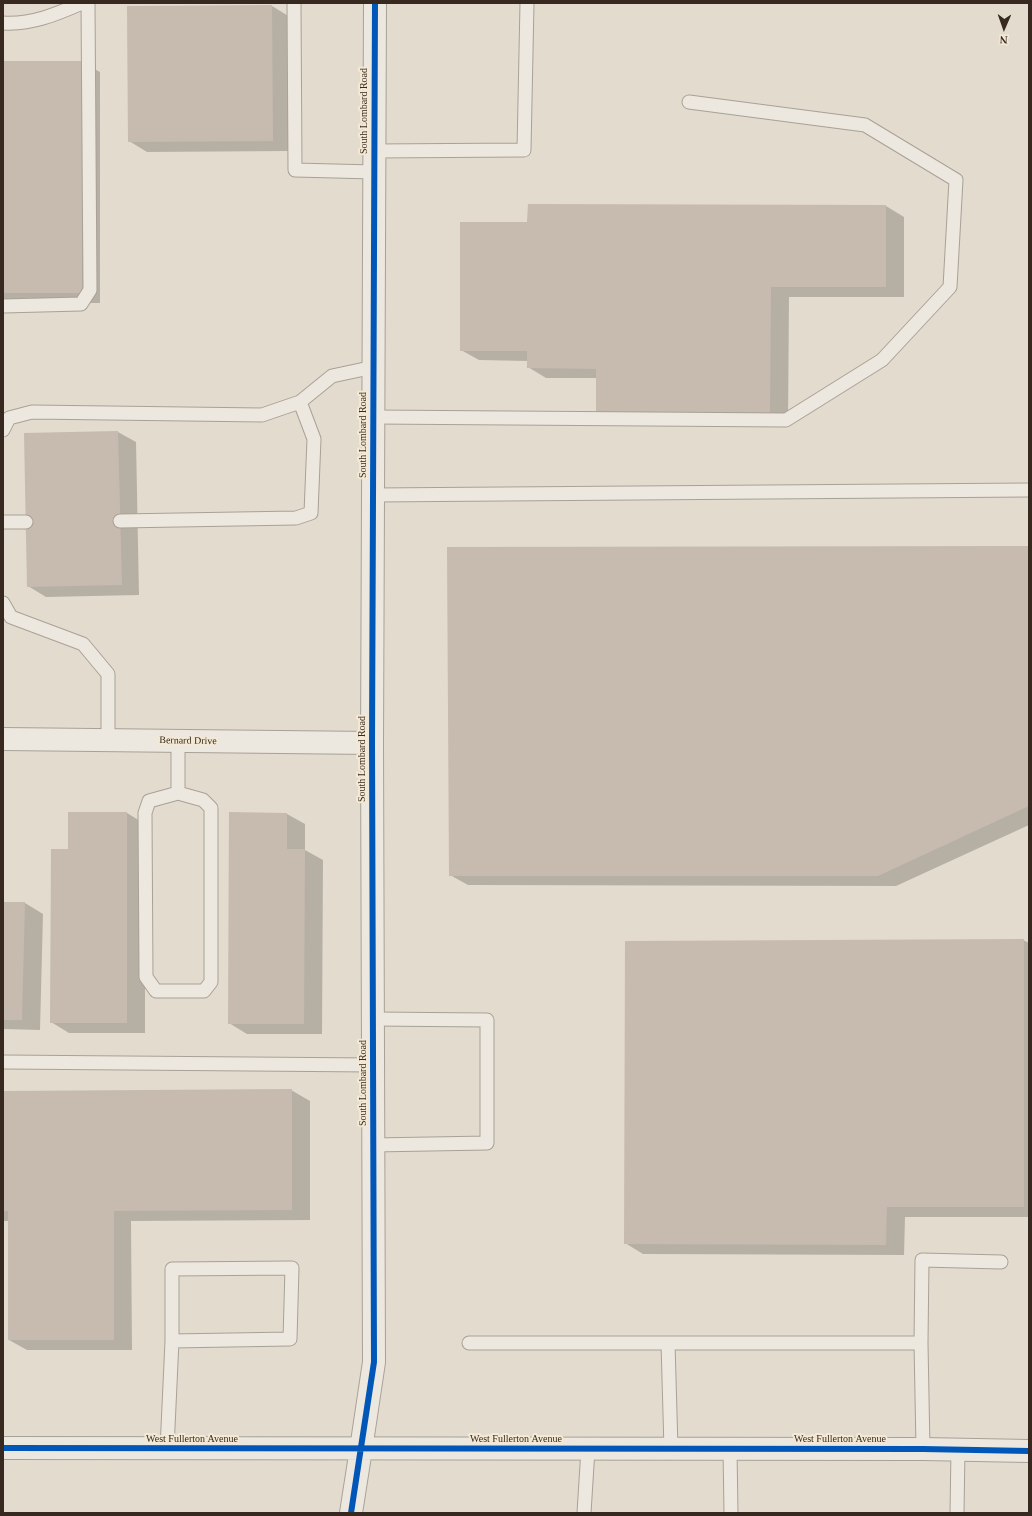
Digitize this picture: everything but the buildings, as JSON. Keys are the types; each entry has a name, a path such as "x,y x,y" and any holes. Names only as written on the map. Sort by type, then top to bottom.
{"street":[{"name":"South Lombard Road","path":"351,1513 374,1362 372,743 375,3"},
{"name":"Bernard Drive","path":"3,739 372,743"},
{"name":"West Fullerton Avenue","path":"3,1448 1029,1450"}],"lane":[{"path":"3,23 17,24 55,15 82,3"},
{"path":"3,306 81,304 90,290 88,3"},
{"path":"294,3 295,170 524,150 527,3"},
{"path":"373,417 786,420 882,360 950,287 956,180 865,125 689,102"},
{"path":"3,430 9,418 32,412 262,415 300,402 332,376 374,367"},
{"path":"120,521 296,518 311,513 314,439 300,402"},
{"path":"373,495 1029,490"},
{"path":"3,522 26,522"},
{"path":"3,603 11,617 83,644 108,674 108,740"},
{"path":"178,741 178,793"},
{"path":"178,793 203,800 211,808 211,982 204,991 156,991 146,978 145,813 149,801 178,793"},
{"path":"373,1019 488,1020 487,1143 373,1145"},
{"path":"3,1062 373,1065"},
{"path":"923,1449 921,1342 922,1260 1001,1262"},
{"path":"167,1449 172,1341 172,1269 292,1268 290,1339 172,1341"},
{"path":"469,1343 921,1342"},
{"path":"668,1343 671,1449"},
{"path":"584,1513 588,1449"},
{"path":"730,1449 731,1513"},
{"path":"957,1513 958,1449"}],"cycle path":[{"path":"351,1513 374,1362 372,743 375,3"},
{"path":"3,1448 923,1449 1029,1451"}]}
